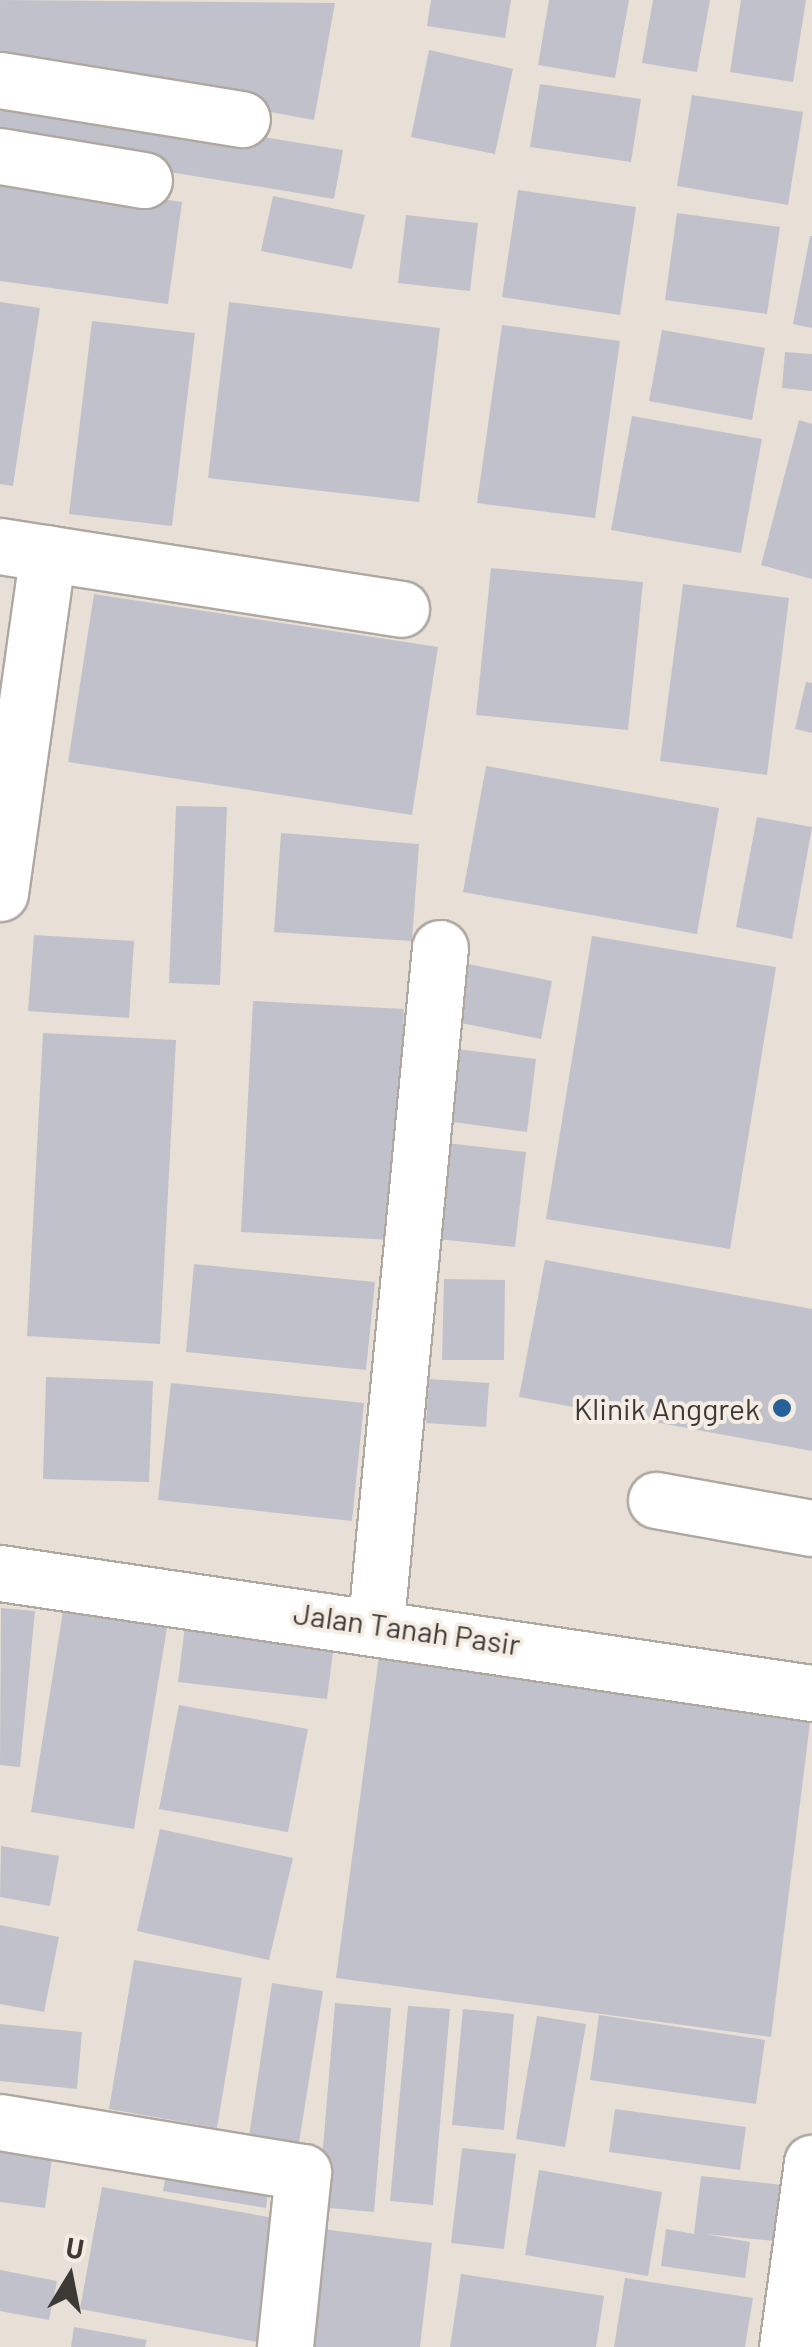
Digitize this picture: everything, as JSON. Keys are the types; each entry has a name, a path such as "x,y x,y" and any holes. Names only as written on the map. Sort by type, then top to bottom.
{"street":[{"path":"0,80 242,118"},
{"path":"0,156 144,180"},
{"path":"0,893 24,549 401,609"},
{"path":"376,1622 440,948"},
{"path":"656,1500 812,1528"},
{"name":"Jalan Tanah Pasir","path":"0,1573 376,1622 812,1693"},
{"path":"0,2122 303,2172 285,2347"},
{"path":"787,2347 812,2163"}],"building":[{"path":"0,0 335,3 314,120 0,63"},
{"path":"431,0 511,0 505,38 427,26"},
{"path":"549,0 629,0 615,78 538,65"},
{"path":"653,0 710,0 697,72 642,63"},
{"path":"741,0 806,0 793,82 730,72"},
{"path":"429,50 513,69 495,154 411,137"},
{"path":"540,84 641,99 631,162 530,147"},
{"path":"0,94 343,150 334,199 0,144"},
{"path":"692,95 803,112 788,205 677,186"},
{"path":"0,177 182,202 168,304 0,281"},
{"path":"518,190 636,207 620,315 502,297"},
{"path":"273,196 365,215 352,269 261,251"},
{"path":"677,213 780,227 767,314 665,300"},
{"path":"406,215 478,223 470,291 398,283"},
{"path":"812,236 812,328 793,324"},
{"path":"0,302 40,308 13,486 0,484"},
{"path":"229,302 440,328 419,502 208,478"},
{"path":"92,321 195,333 172,526 69,514"},
{"path":"502,325 620,341 595,518 477,503"},
{"path":"662,330 765,348 752,420 649,401"},
{"path":"785,352 812,354 812,391 782,388"},
{"path":"632,416 762,439 741,553 611,530"},
{"path":"799,420 812,424 812,579 761,565"},
{"path":"491,568 643,582 628,730 476,715"},
{"path":"683,584 789,598 767,775 660,761"},
{"path":"94,594 438,647 412,815 68,762"},
{"path":"806,682 812,683 812,733 795,729"},
{"path":"486,766 719,808 697,934 463,892"},
{"path":"176,806 227,807 220,985 169,983"},
{"path":"757,817 812,827 792,939 736,927"},
{"path":"281,833 419,844 412,941 274,932"},
{"path":"34,935 134,941 129,1018 28,1011"},
{"path":"592,936 776,967 730,1249 546,1219"},
{"path":"463,963 552,981 541,1039 451,1021"},
{"path":"253,1001 404,1009 393,1240 241,1232"},
{"path":"43,1033 176,1040 160,1344 27,1336"},
{"path":"457,1049 536,1059 527,1132 446,1121"},
{"path":"446,1143 526,1152 515,1247 437,1239"},
{"path":"545,1260 812,1309 812,1451 519,1397"},
{"path":"194,1264 375,1282 366,1370 186,1352"},
{"path":"444,1279 505,1280 504,1360 442,1360"},
{"path":"46,1377 153,1381 149,1482 43,1479"},
{"path":"429,1379 489,1383 486,1427 426,1423"},
{"path":"171,1383 364,1403 352,1521 158,1500"},
{"path":"64,1605 168,1622 134,1829 31,1812"},
{"path":"1,1608 35,1611 20,1767 0,1765"},
{"path":"187,1610 336,1628 327,1699 178,1682"},
{"path":"380,1648 812,1707 771,2037 336,1978"},
{"path":"179,1705 308,1729 288,1832 159,1809"},
{"path":"160,1829 293,1858 269,1960 137,1931"},
{"path":"1,1846 59,1856 50,1906 0,1897"},
{"path":"0,1925 59,1937 44,2012 0,2004"},
{"path":"134,1960 242,1978 217,2128 109,2109"},
{"path":"272,1983 323,1991 299,2143 249,2136"},
{"path":"335,2003 391,2008 374,2212 318,2207"},
{"path":"408,2006 450,2009 433,2205 390,2201"},
{"path":"463,2009 514,2014 504,2130 452,2125"},
{"path":"599,2015 765,2040 756,2104 590,2080"},
{"path":"537,2016 586,2024 565,2147 516,2139"},
{"path":"0,2024 82,2032 77,2089 0,2081"},
{"path":"615,2109 746,2127 740,2170 609,2152"},
{"path":"0,2130 55,2138 45,2208 0,2202"},
{"path":"462,2148 516,2154 504,2249 451,2243"},
{"path":"169,2155 271,2171 266,2208 163,2191"},
{"path":"539,2170 662,2192 648,2276 525,2255"},
{"path":"701,2176 791,2186 785,2242 705,2234 750,2242 745,2278 661,2266 666,2229 694,2234"},
{"path":"102,2187 290,2221 268,2344 80,2309"},
{"path":"322,2229 432,2243 420,2347 308,2347"},
{"path":"0,2270 57,2281 49,2320 0,2311"},
{"path":"461,2274 604,2296 596,2347 450,2347"},
{"path":"625,2278 753,2298 745,2347 614,2347"},
{"path":"74,2327 147,2340 145,2347 71,2347"}],"place":[{"name":"Klinik Anggrek","path":"782,1408"}]}
